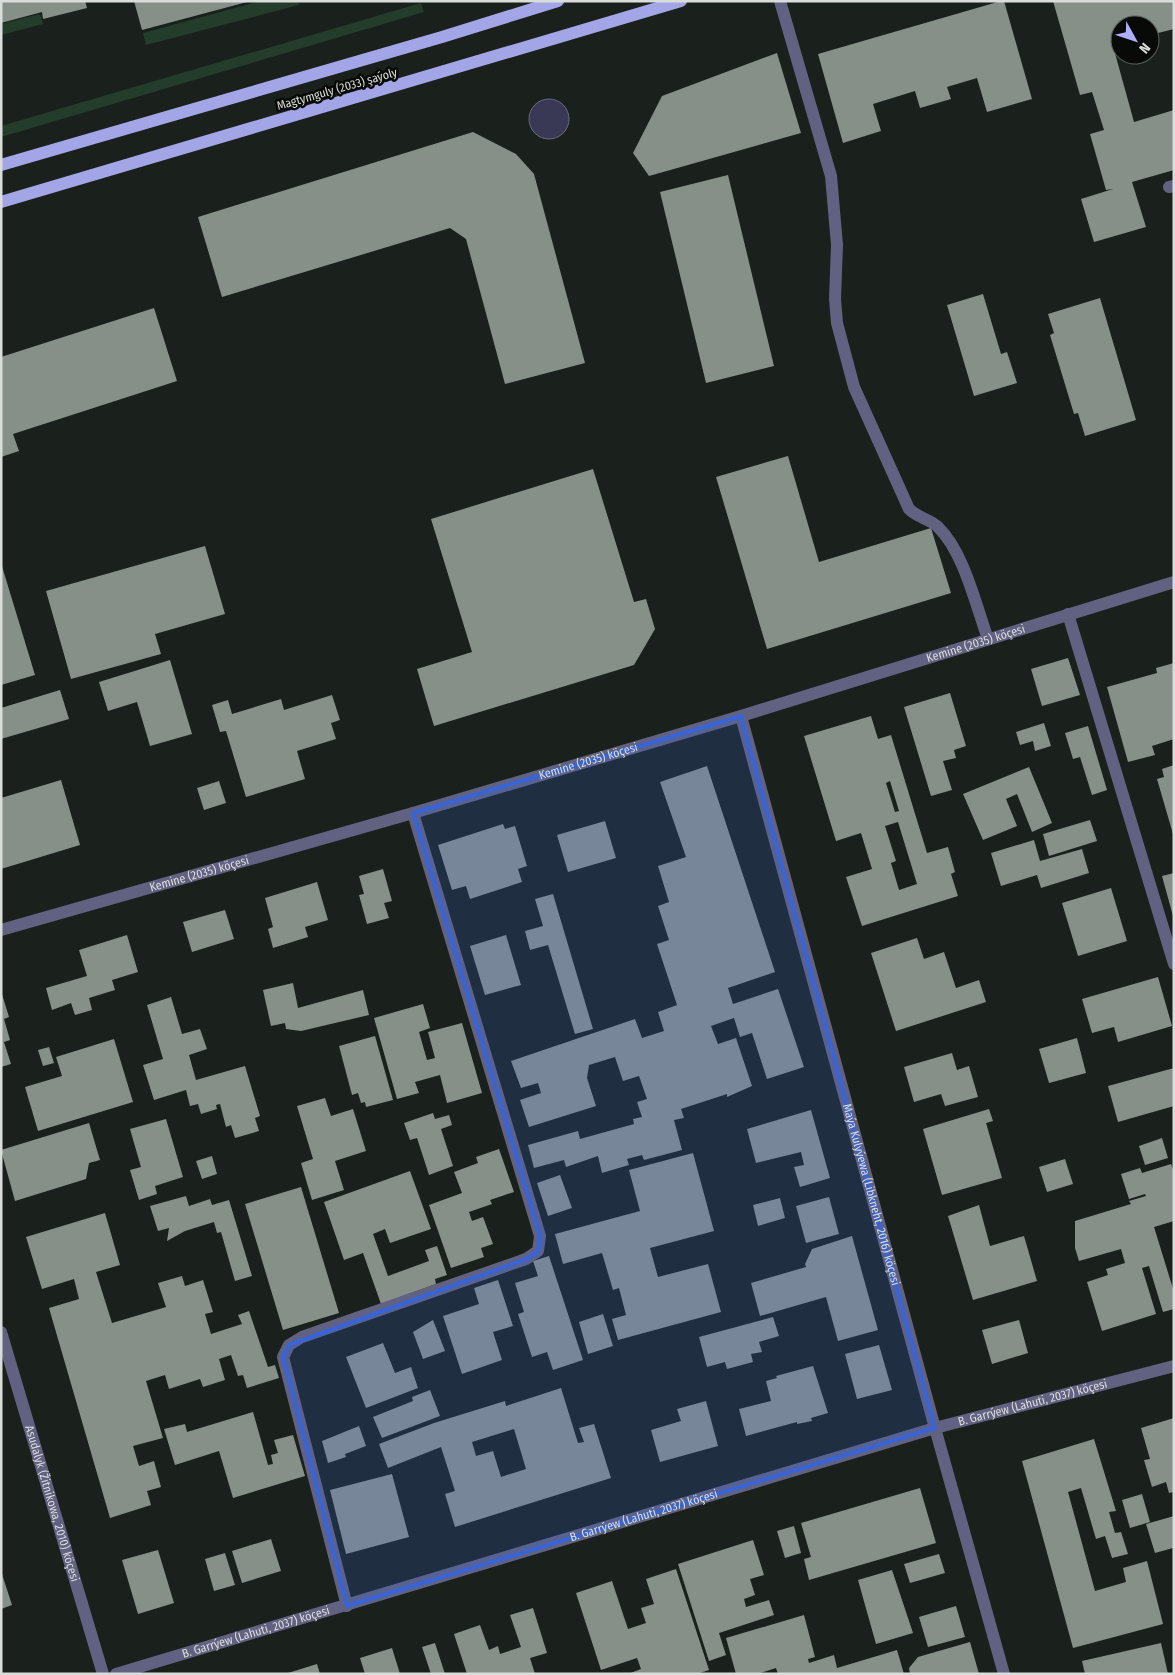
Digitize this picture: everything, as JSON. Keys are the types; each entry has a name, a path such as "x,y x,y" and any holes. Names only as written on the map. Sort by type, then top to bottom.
{"main road":[{"name":"Magtymguly (2033) şaýoly","path":"1,165 442,37 558,1"},
{"name":"Magtymguly (2033) şaýoly","path":"1,202 680,1"}],"street":[{"path":"780,1 830,176 837,245 835,299 838,322 854,387 910,509 916,516 938,527 951,543 964,570 988,639"},
{"name":"Kemine (2035) köçesi","path":"1,930 412,813 741,716 1174,582"},
{"path":"1068,614 1174,964"},
{"name":"Maýa Kulyýewa (Libkneht, 2016) köçesi","path":"741,716 1004,1674"},
{"path":"347,1606 283,1357 289,1344 312,1334 526,1259 538,1251 540,1236 412,813"},
{"name":"Asudalyk (Žitnikowa, 2010) köçesi","path":"1,1332 103,1674"},
{"name":"B. Garrýew (Lahuti, 2037) köçesi","path":"116,1674 935,1428 1174,1366"}],"highlighted area":[{"path":"741,716 935,1428 347,1606 283,1357 289,1345 526,1259 538,1251 540,1236 413,813"}],"green space":[{"path":"261,1 298,1 299,5 146,45 143,33"},
{"path":"421,3 424,12 1,137 1,126"},
{"path":"40,14 43,24 1,35 1,24"}],"water":[{"path":"553,99 560,102 566,108 569,119 568,127 560,136 553,139 545,139 538,136 530,127 529,115 532,108 541,100"}],"building":[{"path":"1,1 85,1 87,8 43,19 42,12 1,23"},
{"path":"134,1 247,1 247,2 142,30"},
{"path":"1004,1 1032,99 987,112 977,78 947,87 951,99 920,108 915,91 873,104 881,131 843,143 818,54"},
{"path":"1053,1 1174,1 1174,29 1160,32 1160,15 1110,15 1110,65 1118,65 1134,122 1174,110 1174,170 1132,182 1146,227 1094,242 1081,199 1113,189 1106,190 1090,134 1104,130 1092,92 1080,95"},
{"path":"777,53 801,133 649,176 633,153 662,96"},
{"path":"473,132 516,154 534,174 585,363 505,384 466,239 450,228 222,297 198,217"},
{"path":"728,175 774,366 706,383 660,192"},
{"path":"983,294 1001,354 1007,352 1017,383 974,396 947,305"},
{"path":"1100,298 1136,420 1085,436 1078,413 1074,414 1050,335 1054,333 1048,314"},
{"path":"154,308 177,381 13,434 19,451 1,457 1,357"},
{"path":"788,456 819,562 931,528 951,593 767,649 716,477"},
{"path":"593,469 634,602 646,599 655,629 634,665 434,726 417,669 472,652 431,519"},
{"path":"205,546 225,614 155,634 161,654 71,679 46,591"},
{"path":"1,563 35,675 1,685"},
{"path":"1068,658 1080,695 1042,706 1031,669"},
{"path":"170,660 192,734 150,746 137,702 108,711 99,682"},
{"path":"1174,663 1174,739 1152,746 1155,755 1128,762 1107,687 1157,673 1156,668"},
{"path":"60,690 69,719 1,739 1,708"},
{"path":"950,693 966,746 954,750 956,758 943,761 952,790 931,796 904,707"},
{"path":"332,695 340,720 331,723 336,739 297,751 305,779 246,797 226,731 220,732 212,705 228,700 232,714 281,699 284,710"},
{"path":"871,716 878,739 891,735 927,853 948,847 955,872 951,874 958,896 862,926 846,877 872,869 861,833 836,841 804,736","holes":["890,781 899,811 895,812 886,783","898,822 917,884 899,890 891,863 896,861 885,826"]},
{"path":"1044,723 1051,746 1035,751 1033,741 1020,745 1016,732"},
{"path":"1088,726 1107,790 1092,795 1080,757 1073,759 1065,733"},
{"path":"1174,765 1173,834 1157,779 1164,777 1162,769"},
{"path":"707,766 775,972 728,988 733,1004 778,989 804,1067 767,1079 752,1033 740,1037 734,1018 711,1026 718,1044 736,1038 752,1086 727,1097 727,1094 681,1109 684,1118 674,1120 682,1150 644,1160 642,1155 627,1159 629,1165 602,1173 598,1156 566,1167 564,1160 534,1168 528,1145 578,1131 580,1139 634,1124 633,1119 642,1117 637,1102 647,1099 639,1076 623,1081 615,1057 589,1065 587,1078 596,1106 529,1127 520,1100 541,1093 538,1083 521,1088 511,1061 635,1019 642,1038 664,1031 658,1012 677,1005 657,944 669,940 658,906 669,902 658,866 686,857 660,782"},
{"path":"1029,767 1052,823 1032,832 1017,794 1006,799 1017,826 983,840 963,794"},
{"path":"61,780 80,845 1,869 1,798"},
{"path":"219,781 226,803 204,810 197,788"},
{"path":"1090,820 1097,841 1049,856 1043,834"},
{"path":"605,821 616,858 568,872 557,835"},
{"path":"503,824 505,829 515,826 527,866 518,869 522,882 470,899 466,886 452,890 438,845"},
{"path":"1034,840 1040,861 1082,849 1089,873 1041,888 1037,875 1001,886 991,853"},
{"path":"383,869 392,901 384,903 389,918 367,924 359,895 364,894 359,876"},
{"path":"1174,873 1174,916 1173,916 1162,876"},
{"path":"317,882 328,920 305,927 308,937 273,948 268,929 273,927 265,898"},
{"path":"1111,888 1127,941 1078,956 1062,903"},
{"path":"553,894 593,1029 575,1034 548,945 530,950 525,931 543,926 535,899"},
{"path":"225,910 234,939 192,952 183,922"},
{"path":"127,935 138,972 112,980 115,990 89,998 92,1010 75,1015 71,1003 52,1010 46,988 87,976 79,950"},
{"path":"506,935 521,985 485,995 470,946"},
{"path":"917,938 924,959 944,952 956,988 979,980 986,1002 896,1031 871,953"},
{"path":"1158,977 1172,1026 1118,1042 1114,1027 1092,1033 1082,999"},
{"path":"293,983 298,1008 363,990 369,1015 301,1031 286,1029 285,1023 271,1026 263,990"},
{"path":"1,991 9,1017 4,1019 10,1040 4,1042 11,1064 1,1067"},
{"path":"171,997 182,1034 200,1029 207,1049 189,1055 196,1080 245,1066 260,1116 255,1118 259,1131 235,1138 231,1125 226,1127 220,1104 216,1105 217,1109 201,1114 198,1104 190,1106 186,1090 154,1100 143,1065 163,1059 147,1005"},
{"path":"423,1004 430,1028 419,1032 427,1060 435,1058 428,1032 462,1023 482,1093 447,1103 440,1075 415,1082 419,1093 397,1099 374,1018"},
{"path":"375,1036 393,1100 366,1107 365,1102 361,1103 358,1093 352,1095 339,1046"},
{"path":"1077,1038 1086,1073 1049,1083 1039,1049"},
{"path":"114,1039 133,1102 38,1131 25,1087 62,1076 56,1057"},
{"path":"49,1047 54,1063 43,1066 38,1050"},
{"path":"952,1053 957,1070 969,1066 978,1097 945,1106 941,1094 914,1102 904,1067"},
{"path":"1174,1068 1174,1106 1118,1122 1108,1086"},
{"path":"325,1098 331,1116 353,1109 366,1151 335,1161 344,1190 312,1200 301,1163 313,1159 297,1106"},
{"path":"989,1109 993,1121 986,1123 1002,1178 942,1195 923,1129"},
{"path":"811,1110 830,1178 800,1187 794,1167 804,1165 801,1152 756,1163 747,1129"},
{"path":"433,1113 435,1119 449,1115 452,1125 441,1129 453,1166 429,1175 417,1138 410,1140 404,1123"},
{"path":"166,1119 183,1177 155,1186 157,1194 139,1200 130,1170 141,1167 130,1129"},
{"path":"89,1123 100,1160 89,1163 86,1179 15,1201 1,1150"},
{"path":"1162,1138 1168,1158 1145,1165 1139,1146"},
{"path":"499,1149 514,1192 490,1200 492,1204 469,1212 472,1221 483,1217 493,1244 481,1248 484,1257 451,1268 429,1205 462,1193 454,1172 478,1163 476,1157"},
{"path":"693,1153 714,1231 650,1248 658,1277 708,1264 721,1312 618,1340 612,1319 626,1315 619,1288 613,1290 602,1253 563,1264 555,1234 640,1211 629,1170"},
{"path":"212,1156 217,1174 202,1179 196,1161"},
{"path":"1065,1159 1073,1184 1047,1192 1039,1167"},
{"path":"1171,1164 1174,1172 1174,1221 1154,1227 1174,1292 1174,1309 1163,1312 1149,1266 1142,1268 1156,1314 1102,1331 1087,1282 1108,1275 1106,1269 1125,1263 1121,1249 1079,1261 1075,1248 1075,1221 1131,1204 1129,1201 1146,1196 1145,1194 1129,1199 1121,1174 1140,1168 1142,1173"},
{"path":"410,1171 431,1229 390,1243 385,1229 373,1234 388,1276 429,1261 425,1250 437,1246 447,1275 435,1279 436,1284 381,1304 363,1253 344,1260 324,1202"},
{"path":"560,1175 572,1208 548,1216 537,1183"},
{"path":"301,1187 339,1313 283,1330 245,1204"},
{"path":"186,1196 189,1206 210,1199 212,1205 229,1200 252,1276 235,1281 221,1232 217,1233 214,1222 185,1231 167,1241 169,1228 158,1231 150,1206"},
{"path":"829,1197 839,1234 806,1243 796,1206"},
{"path":"780,1198 785,1218 758,1226 753,1205"},
{"path":"979,1205 990,1246 1024,1236 1037,1281 973,1300 948,1216"},
{"path":"105,1213 120,1265 96,1272 112,1323 166,1307 158,1283 182,1276 185,1286 203,1280 213,1312 205,1314 211,1334 242,1324 238,1315 249,1311 268,1367 275,1365 279,1378 247,1388 243,1375 238,1376 231,1355 219,1359 225,1380 203,1387 200,1379 169,1389 165,1375 146,1381 163,1438 133,1446 139,1466 154,1461 161,1487 147,1491 151,1505 110,1518 49,1308 79,1299 74,1279 42,1289 26,1237"},
{"path":"852,1236 878,1330 838,1341 826,1297 760,1316 751,1283 806,1267 805,1264 812,1249"},
{"path":"549,1256 583,1360 553,1370 547,1352 532,1357 518,1314 524,1312 515,1283 538,1276 533,1261"},
{"path":"498,1280 513,1326 493,1332 502,1360 462,1374 443,1316 479,1304 474,1288"},
{"path":"603,1314 613,1346 588,1354 579,1322"},
{"path":"773,1317 779,1336 759,1342 762,1352 751,1354 753,1362 727,1369 725,1362 707,1367 699,1337"},
{"path":"433,1320 445,1351 423,1359 413,1332"},
{"path":"1019,1320 1028,1353 992,1364 982,1330"},
{"path":"383,1343 395,1373 411,1367 418,1388 366,1408 346,1357"},
{"path":"879,1345 892,1390 857,1399 845,1354"},
{"path":"813,1366 828,1413 811,1418 812,1421 797,1424 797,1422 746,1436 739,1409 771,1401 766,1381 777,1378 776,1376"},
{"path":"561,1388 578,1443 584,1442 579,1428 594,1424 611,1478 455,1527 445,1494 455,1491 441,1447 388,1468 379,1444 434,1423 505,1401 506,1406","holes":["514,1429 526,1469 501,1477 493,1451 476,1456 472,1442"]},
{"path":"430,1390 440,1416 382,1438 373,1417 413,1401 412,1397"},
{"path":"706,1401 718,1446 660,1462 651,1430 681,1421 677,1409"},
{"path":"253,1412 268,1465 273,1464 271,1455 278,1453 274,1440 293,1435 305,1476 233,1498 219,1451 175,1465 164,1429 185,1424 187,1432"},
{"path":"1174,1418 1174,1492 1169,1493 1166,1482 1152,1487 1144,1460 1150,1459 1141,1428"},
{"path":"359,1426 366,1446 345,1454 346,1457 328,1463 322,1441"},
{"path":"1094,1439 1116,1511 1109,1512 1115,1533 1121,1532 1128,1554 1112,1558 1105,1536 1096,1539 1081,1488 1068,1492 1095,1591 1126,1582 1123,1568 1147,1561 1163,1624 1073,1648 1022,1461"},
{"path":"392,1474 409,1537 346,1554 330,1490"},
{"path":"920,1488 936,1543 809,1580 804,1559 811,1557 801,1523"},
{"path":"1142,1494 1150,1522 1130,1528 1122,1500"},
{"path":"1174,1516 1173,1548 1155,1553 1146,1524"},
{"path":"794,1526 801,1553 785,1558 777,1531"},
{"path":"271,1539 281,1571 242,1583 232,1551"},
{"path":"753,1540 764,1575 750,1579 755,1595 744,1599 746,1607 769,1600 774,1615 719,1633 726,1655 709,1661 678,1564"},
{"path":"158,1550 174,1603 138,1614 122,1560"},
{"path":"225,1553 235,1585 214,1591 205,1559"},
{"path":"939,1554 945,1573 910,1583 904,1564"},
{"path":"676,1569 709,1670 697,1674 628,1674 641,1669 637,1658 601,1670 576,1593 612,1581 628,1629 646,1623 641,1608 654,1604 646,1579"},
{"path":"892,1570 913,1633 876,1644 858,1580"},
{"path":"1,1571 12,1605 1,1609"},
{"path":"956,1606 965,1637 928,1647 919,1617"},
{"path":"533,1608 547,1653 530,1658 535,1674 467,1674 454,1634 480,1625 489,1650 498,1646 500,1654 521,1647 510,1615"},
{"path":"804,1615 815,1657 808,1659 809,1663 834,1655 837,1668 897,1650 904,1674 778,1674 776,1668 757,1674 736,1674 726,1638"},
{"path":"970,1642 979,1674 910,1674 909,1668 918,1657"},
{"path":"435,1643 445,1674 431,1674 422,1647"},
{"path":"1161,1643 1168,1674 1085,1674 1082,1661"},
{"path":"392,1648 400,1674 365,1674 360,1658"},
{"path":"317,1664 320,1674 288,1674 288,1673"}]}
